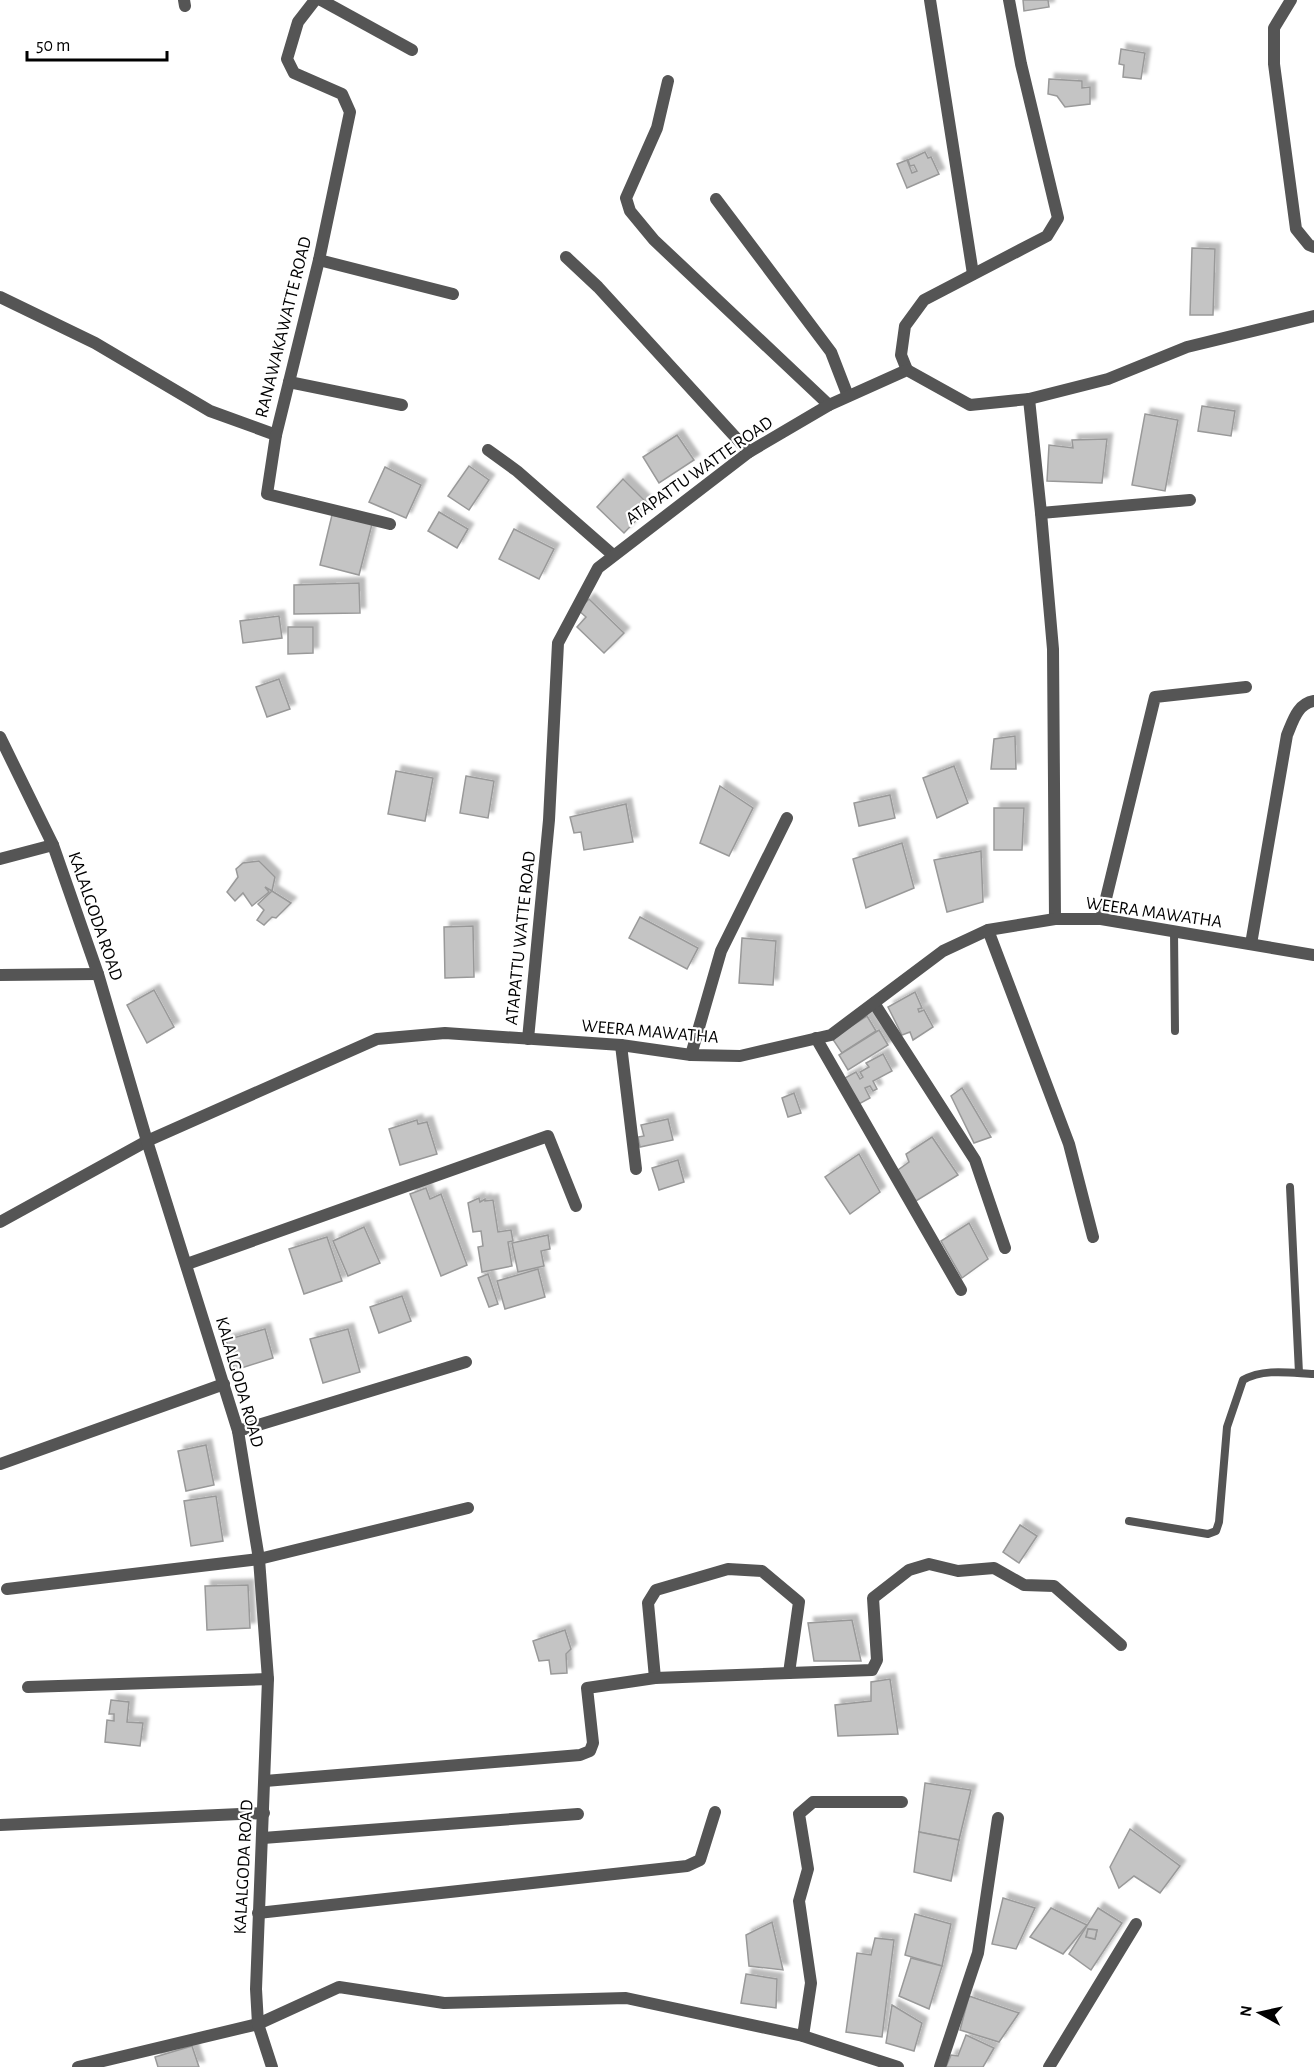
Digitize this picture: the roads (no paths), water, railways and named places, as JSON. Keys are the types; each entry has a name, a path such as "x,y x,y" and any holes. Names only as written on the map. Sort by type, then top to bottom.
{"street":[{"name":"RANAWAKAWATTE ROAD","path":"0,297 95,343 210,411 276,435 319,260 350,112 342,94 294,73 287,59 297,22 315,0"},
{"path":"321,0 412,50"},
{"path":"930,0 973,274"},
{"path":"1009,0 1021,64 1058,218 1047,236 924,300 905,326 901,355 907,370 970,405 1029,399 1108,379 1187,347 1314,316"},
{"path":"1291,0 1274,28 1274,64 1296,229 1309,245 1314,247"},
{"path":"668,81 657,128 626,198 630,211 654,240 829,405"},
{"path":"716,198 831,352 848,396"},
{"path":"566,257 598,287 749,452"},
{"path":"319,260 453,294"},
{"name":"ATAPATTU WATTE ROAD","path":"528,1039 549,820 558,643 598,568 749,452 829,405 907,370"},
{"path":"289,381 402,405"},
{"path":"1029,399 1053,649 1055,919"},
{"path":"276,435 267,494 390,524"},
{"path":"488,450 517,471 613,555"},
{"path":"1041,513 1190,500"},
{"path":"1101,919 1155,697 1246,687"},
{"path":"1251,944 1287,735 1297,712 1308,702 1314,701"},
{"name":"KALALGODA ROAD","path":"1,740 53,845 98,974 147,1142 238,1431 259,1558 268,1679 256,1989 258,2024 272,2067"},
{"path":"691,1055 721,951 788,818"},
{"path":"0,859 53,845"},
{"name":"WEERA MAWATHA","path":"0,1222 147,1142 377,1039 445,1033 621,1046 691,1055 740,1056 831,1035 943,951 988,930 1055,919 1101,919 1314,955"},
{"path":"988,930 1069,1144 1093,1237"},
{"path":"0,975 98,974"},
{"path":"874,1003 975,1160 1005,1248"},
{"path":"816,1038 961,1290"},
{"path":"621,1046 636,1169"},
{"path":"187,1264 548,1136 576,1206"},
{"path":"238,1431 466,1362"},
{"path":"0,1464 224,1384"},
{"path":"7,1589 259,1558 468,1508"},
{"path":"264,1780 580,1755 590,1751 593,1743 587,1688 655,1678 872,1670 877,1660 873,1598 909,1570 929,1564 958,1571 994,1568 1024,1585 1054,1586 1121,1645"},
{"path":"655,1678 648,1603 656,1590 728,1569 762,1571 799,1602 789,1673"},
{"path":"28,1687 268,1679"},
{"path":"803,2036 812,1983 799,1901 808,1869 799,1814 813,1802 902,1803"},
{"path":"258,1913 687,1866 700,1860 715,1812"},
{"path":"0,1825 264,1813"},
{"path":"263,1838 578,1814"},
{"path":"940,2067 978,1953 998,1818"},
{"path":"1049,2067 1136,1924"},
{"path":"78,2067 258,2024 339,1987 444,2003 626,1998 803,2036 898,2067"}],"lane":[{"path":"1174,931 1175,1031"},
{"path":"1290,1187 1299,1374"},
{"path":"1129,1521 1208,1534 1216,1531 1219,1522 1227,1427 1243,1380 1264,1373 1314,1374"}]}
